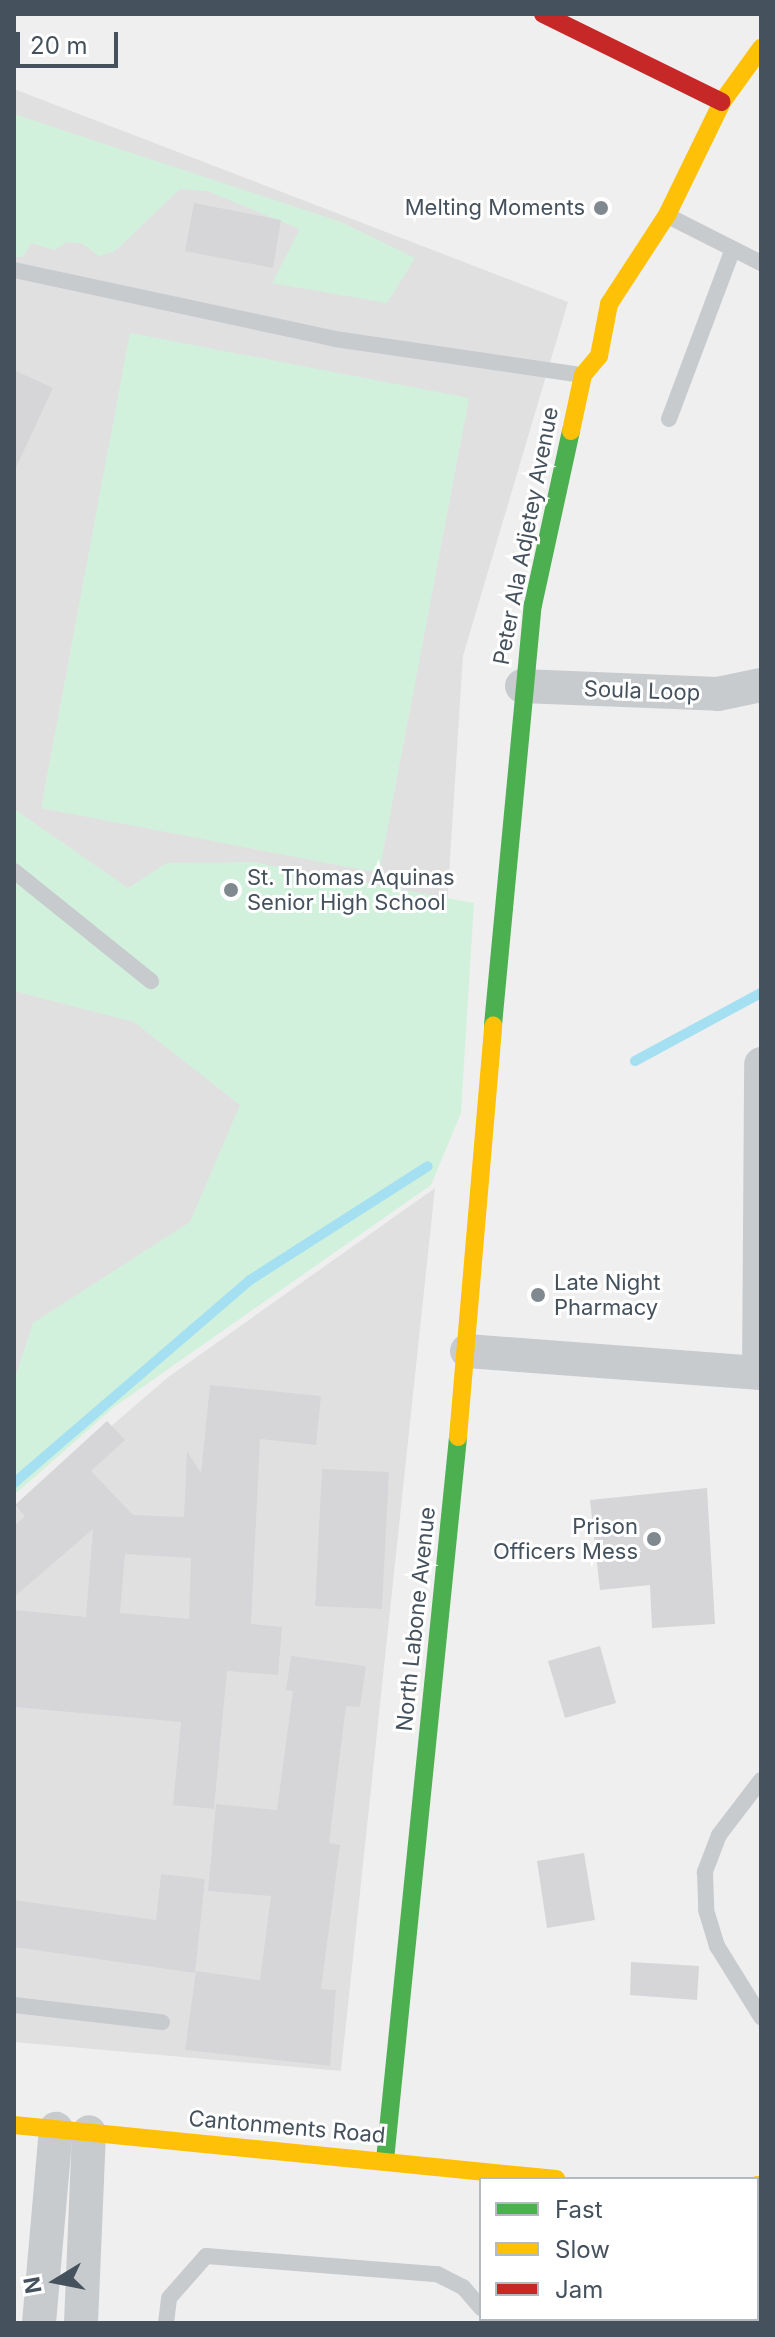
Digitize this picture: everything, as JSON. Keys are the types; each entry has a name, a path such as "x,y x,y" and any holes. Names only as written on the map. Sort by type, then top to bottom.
{"street":[{"path":"543,14 722,102"},
{"name":"Peter Ala Adjetey Avenue","path":"488,1082 522,686 583,375 599,356 609,304 667,215 722,102 761,48"},
{"name":"Soula Loop","path":"522,686 718,694 761,685"},
{"path":"467,1351 760,1373 761,1064"},
{"name":"North Labone Avenue","path":"385,2160 467,1351 488,1082"},
{"name":"Cantonments Road","path":"14,2125 538,2177"},
{"path":"39,2323 56,2129"},
{"path":"81,2323 89,2132"}],"lane":[{"path":"667,215 761,263"},
{"path":"669,419 733,249"},
{"path":"14,270 319,337 583,375"},
{"path":"14,871 151,981"},
{"path":"761,1780 719,1835 705,1872 706,1910 717,1946 761,2017"},
{"path":"14,2005 162,2022"},
{"path":"166,2323 169,2298 206,2256 437,2274 463,2287 479,2306"}],"shaded area":[{"name":"St. Thomas Aquinas Senior High School","path":"14,89 568,302 463,656 433,1125 14,1428"},
{"path":"435,1188 341,2071 14,2042 14,1510 167,1378"}],"green space":[{"path":"14,114 341,222 415,258 387,303 272,283 300,229 207,191 180,189 115,251 99,256 83,244 67,242 55,250 31,243 23,257 14,257"},
{"path":"130,333 469,398 379,873 41,808"},
{"path":"14,809 128,888 167,863 252,862 474,903 461,1113 431,1185 114,1407 14,1495 14,1381 33,1323 190,1222 240,1105 134,1022 14,991"}],"building":[{"path":"194,203 281,220 273,268 185,251"},
{"path":"14,370 53,388 14,472"},
{"path":"210,1385 321,1396 316,1445 260,1439 251,1624 282,1627 278,1675 227,1671 214,1809 173,1805 181,1722 14,1707 14,1610 86,1617 93,1529 14,1597 14,1526 25,1516 15,1505 107,1421 125,1440 91,1471 133,1515 184,1517 187,1451 201,1473","holes":["125,1554 191,1558 189,1619 120,1613"]},
{"path":"322,1469 389,1472 382,1609 315,1606"},
{"name":"Prison Officers Mess","path":"707,1488 715,1624 652,1628 650,1585 600,1590 590,1500"},
{"path":"600,1646 616,1703 565,1718 548,1661"},
{"path":"291,1656 366,1666 360,1707 346,1706 329,1843 340,1845 321,1989 336,1990 330,2066 185,2050 196,1971 260,1980 271,1896 208,1891 216,1804 277,1810 293,1691 286,1690"},
{"path":"584,1853 595,1920 547,1928 537,1861"},
{"path":"161,1874 205,1879 195,1973 14,1947 14,1900 156,1920"},
{"path":"631,1962 699,1966 697,2000 630,1995"}],"waterway":[{"path":"635,1061 761,993"},
{"path":"14,1483 250,1280 428,1166"}],"traffic: fast":[{"path":"493,1025 533,605 571,431"},
{"path":"385,2160 458,1437"}],"traffic: slow":[{"path":"571,431 583,375 599,356 609,304 667,215 722,102 761,48"},
{"path":"458,1437 493,1025"},
{"path":"14,2125 536,2177"}],"traffic: jam":[{"path":"543,14 722,102"}],"place":[{"name":"Melting Moments","path":"601,208"},
{"name":"St. Thomas Aquinas Senior High School","path":"231,890"},
{"name":"Late Night Pharmacy","path":"538,1295"},
{"name":"Prison Officers Mess","path":"654,1539"}]}
